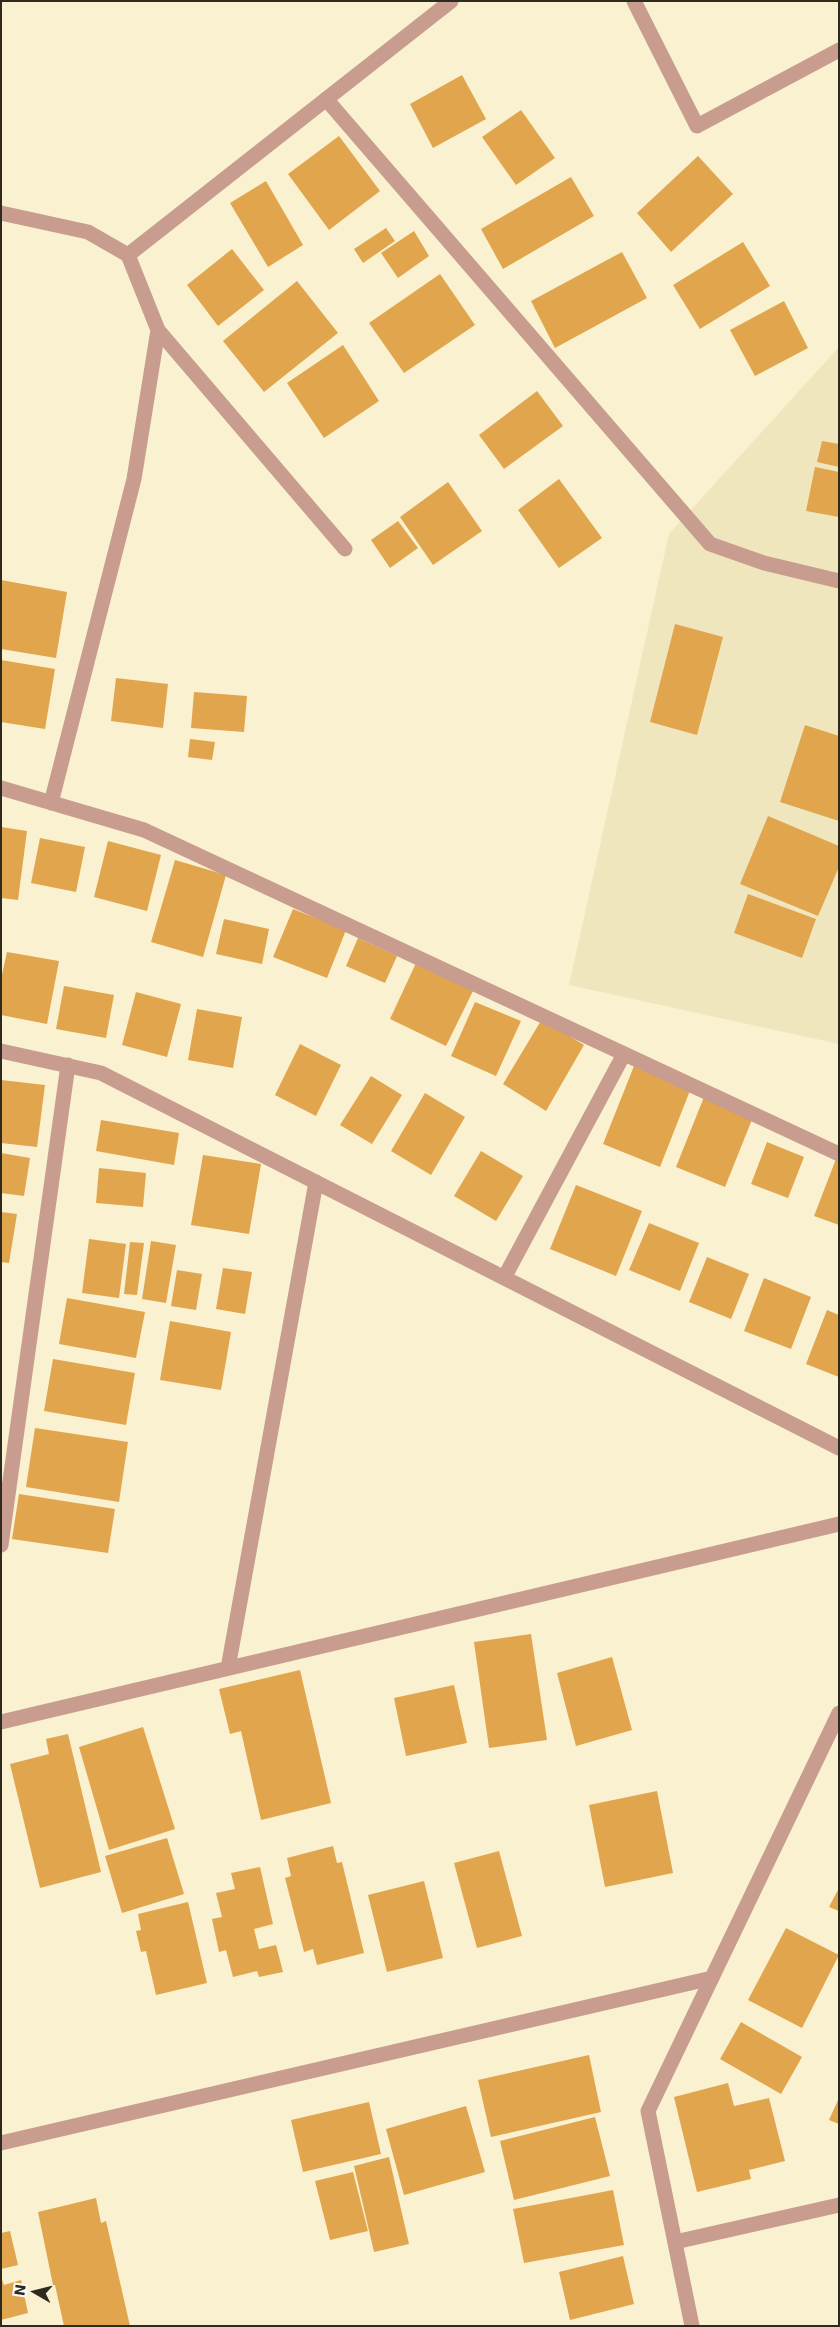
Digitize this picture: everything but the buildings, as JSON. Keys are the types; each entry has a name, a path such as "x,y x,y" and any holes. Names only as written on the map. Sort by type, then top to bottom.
{"street":[{"path":"128,255 451,1"},
{"path":"634,1 697,126 839,50"},
{"path":"326,99 710,544 764,563 839,581"},
{"path":"1,213 88,232 128,255 158,330 345,549"},
{"path":"51,803 134,479 158,330"},
{"path":"1,788 144,830 839,1154"},
{"path":"1,1051 101,1072 839,1448"},
{"path":"504,1278 624,1054"},
{"path":"1,1545 68,1066"},
{"path":"228,1668 316,1182"},
{"path":"1,1722 839,1524"},
{"path":"692,2326 648,2111 839,1713"},
{"path":"1,2143 712,1978"},
{"path":"675,2242 839,2205"}],"shaded area":[{"path":"839,347 839,1044 569,985 669,534"}]}
